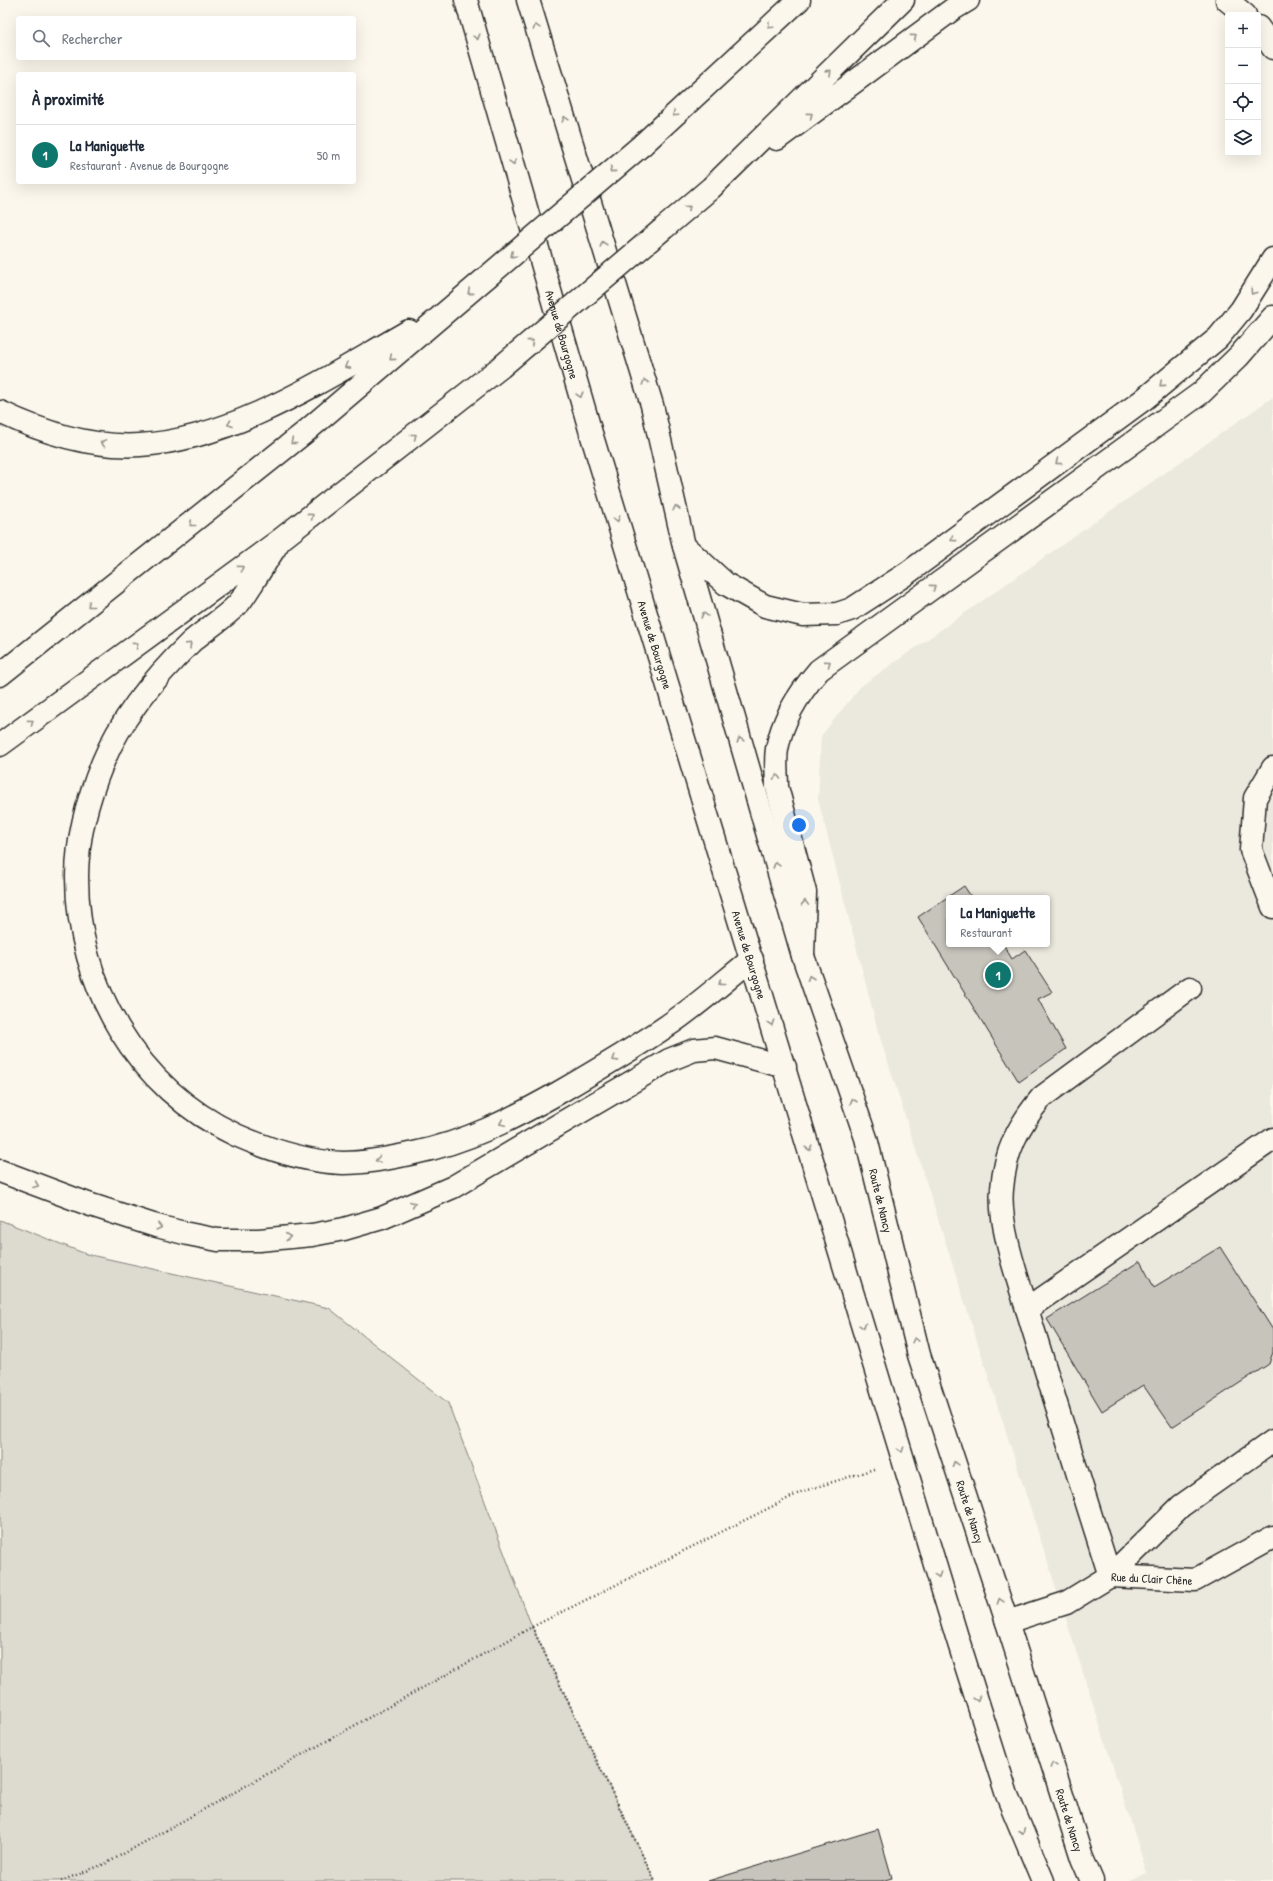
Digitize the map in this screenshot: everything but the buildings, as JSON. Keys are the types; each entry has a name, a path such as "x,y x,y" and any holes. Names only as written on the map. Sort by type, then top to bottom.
{"main road":[{"name":"Avenue de Bourgogne","path":"466,0 591,433 904,1460"},
{"path":"528,0 652,405 684,546 803,956"},
{"path":"0,675 292,443 642,145 799,0"},
{"path":"711,188 903,0"},
{"path":"0,745 280,540 501,368 711,188 953,9 968,0"},
{"path":"1227,0 1241,12"},
{"path":"1261,31 1273,48"},
{"path":"684,546 726,584 765,606 803,615 837,614 852,609 906,574 1149,395 1218,338 1241,310 1273,259"},
{"path":"0,412 37,427 71,437 106,444 140,445 179,441 236,422 273,405 313,385 454,306"},
{"path":"803,956 806,892 777,787 776,769 777,749 785,725 793,706 805,686 819,670 1201,393 1239,356 1273,317"},
{"path":"280,540 239,603 193,640 158,677 136,704 114,738 102,764 82,830 77,874 79,910 92,970 104,1000 118,1028 154,1077 177,1098 202,1116 228,1131 251,1142 286,1154 318,1161 345,1163 371,1161 414,1154 457,1142 518,1116 592,1073 666,1027 752,959"},
{"path":"1273,768 1255,798 1251,850 1273,907"},
{"name":"Route de Nancy","path":"803,956 866,1138 918,1355 1007,1622 1082,1858 1092,1881"},
{"path":"1190,988 1042,1097 1025,1117 1014,1138 1007,1160 1001,1190 1002,1219 1027,1309 1110,1576 1181,1506 1273,1441"},
{"path":"0,1171 88,1204 153,1225 188,1234 218,1240 259,1240 312,1236 382,1218 453,1187 669,1060 694,1050 715,1048 785,1068"},
{"path":"1027,1309 1273,1139"},
{"path":"904,1460 956,1637 1007,1795 1043,1881"},
{"name":"Rue du Clair Chêne","path":"1007,1622 1066,1604 1110,1576 1195,1580 1273,1537"}],"path":[{"path":"61,1881 106,1863 532,1627 801,1492 904,1460"},
{"path":"532,1627 655,1881"}],"shaded area":[{"path":"1273,397 1273,1881 1128,1881 1147,1873 878,1031 818,799 821,736 861,686"},
{"path":"0,1220 86,1254 329,1308 448,1403 532,1627 655,1881 0,1881"}],"place":[{"name":"La Maniguette","path":"998,975"}]}
